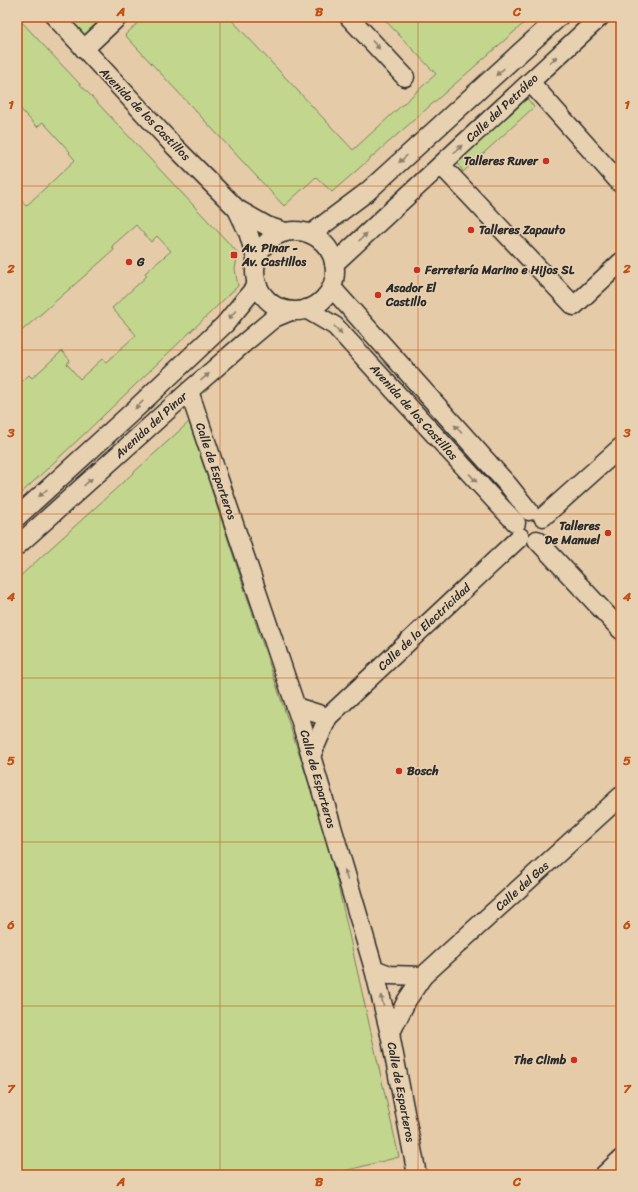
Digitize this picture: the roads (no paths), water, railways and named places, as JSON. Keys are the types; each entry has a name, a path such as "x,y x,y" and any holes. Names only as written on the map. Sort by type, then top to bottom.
{"street":[{"name":"Avenida de los Castillos","path":"55,17 174,146 237,209 267,226 285,232"},
{"path":"84,49 118,17"},
{"path":"349,17 405,77"},
{"path":"311,234 367,192 559,17"},
{"name":"Calle del Petróleo","path":"334,264 600,17"},
{"path":"530,82 621,184"},
{"path":"441,165 574,306 621,262"},
{"name":"Avenida de los Castillos","path":"237,209 248,232 256,258"},
{"path":"298,231 311,234 322,241 330,251 334,264 332,288 320,301 298,310 277,307 265,298 257,285 254,272 256,258 264,246 273,237 285,232 298,231"},
{"name":"Avenida del Pinar","path":"17,517 131,413 225,324 257,285"},
{"name":"Avenida de los Castillos","path":"332,288 509,486 529,526"},
{"name":"Avenida de los Castillos","path":"298,310 335,326 497,504 529,526 621,630"},
{"name":"Avenida del Pinar","path":"17,546 189,391 274,318 298,310"},
{"name":"Calle de Esparteros","path":"189,391 299,715 374,968 390,1034 417,1175"},
{"name":"Calle de la Electricidad","path":"311,756 328,717 529,526 621,446"},
{"path":"299,715 328,717"},
{"name":"Calle del Gas","path":"390,1034 407,1000 423,976 621,796"},
{"path":"374,968 390,975 423,976"},
{"path":"604,1175 621,1159"}],"place":[{"name":"Talleres Ruver","path":"546,161"},
{"name":"Talleres Zapauto","path":"471,230"},
{"name":"Av. Pinar - Av. Castillos","path":"234,255"},
{"name":"G","path":"129,262"},
{"name":"Ferretería Marino e Hijos SL","path":"417,270"},
{"name":"Asador El Castillo","path":"378,295"},
{"name":"Talleres De Manuel","path":"608,533"},
{"name":"Bosch","path":"399,771"},
{"name":"The Climb","path":"574,1060"}]}
